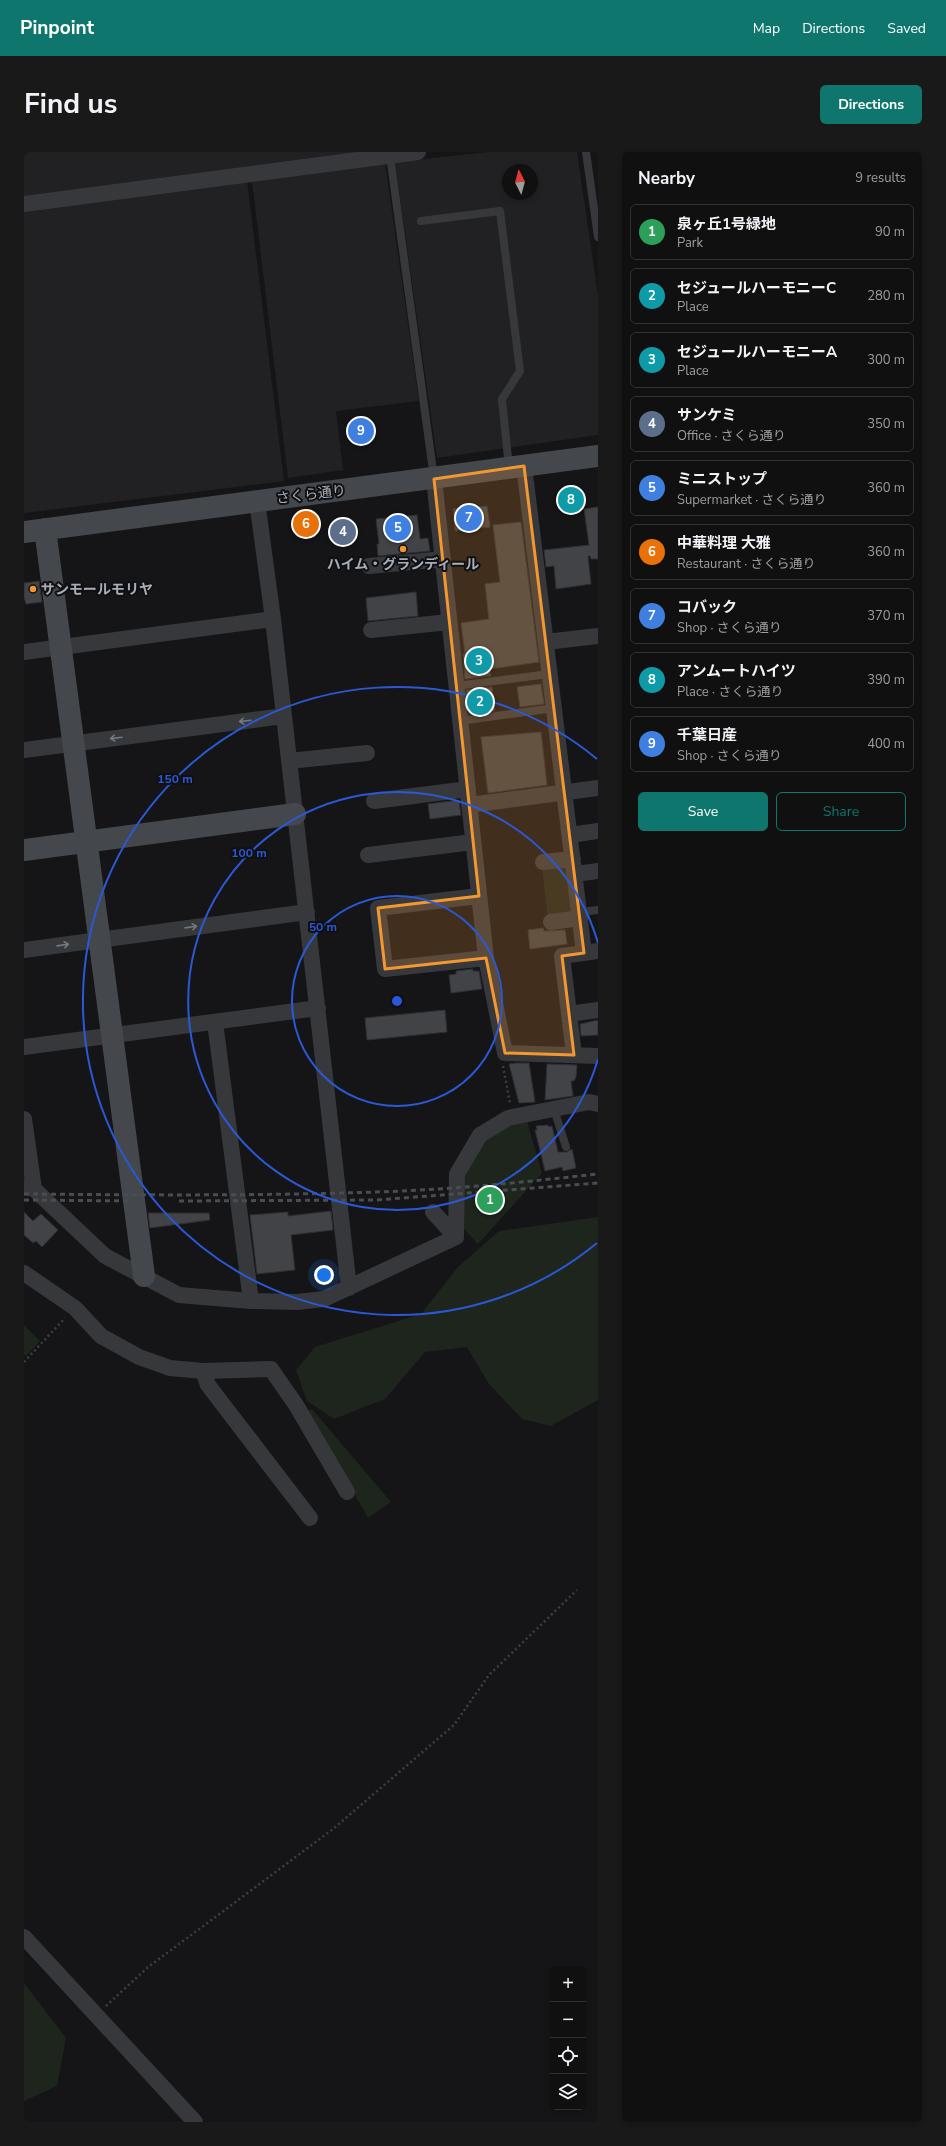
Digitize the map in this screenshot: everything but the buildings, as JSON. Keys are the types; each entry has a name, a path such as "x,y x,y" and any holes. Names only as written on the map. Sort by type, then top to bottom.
{"street":[{"path":"24,204 418,152"},
{"name":"さくら通り","path":"24,532 598,456"},
{"path":"516,467 546,642 580,915 591,952 562,956 574,1055"},
{"path":"434,478 486,958 505,1053 598,1056"},
{"path":"257,501 273,619 349,1288"},
{"path":"45,529 144,1276"},
{"path":"369,566 443,559"},
{"path":"24,652 273,619"},
{"path":"371,630 449,622"},
{"path":"546,642 598,636"},
{"path":"24,750 284,716"},
{"path":"289,761 367,753"},
{"path":"374,801 564,792 598,788"},
{"path":"24,850 295,814"},
{"path":"570,834 598,831"},
{"path":"368,855 473,842"},
{"path":"543,862 574,866 598,872"},
{"path":"479,896 378,908 385,969 486,958"},
{"path":"24,950 307,912"},
{"path":"551,922 580,915"},
{"path":"24,1047 318,1008"},
{"path":"569,1014 598,1010"},
{"path":"215,1022 251,1301"},
{"path":"456,1237 457,1174 480,1135 508,1118 589,1102 598,1104"},
{"path":"24,1120 29,1188 105,1256 179,1295 251,1301 297,1302 324,1299 456,1237"},
{"path":"433,1212 456,1237"},
{"path":"24,1273 75,1308 101,1336 139,1357 170,1368 203,1371 271,1369 296,1405 347,1492"},
{"path":"203,1371 208,1385 310,1518"},
{"path":"24,1937 195,2122"}],"lane":[{"path":"586,152 598,237"},
{"path":"390,156 434,478"},
{"path":"420,221 500,211 520,371 502,399 516,467"},
{"path":"456,686 550,674"},
{"path":"460,721 554,708"},
{"path":"580,915 598,910"},
{"path":"554,1109 566,1147"}],"path":[{"path":"503,1065 513,1117"},
{"path":"24,1362 75,1308"},
{"path":"96,2016 147,1968 333,1829 454,1725 489,1675 577,1590"}],"highlighted area":[{"path":"524,466 584,953 562,956 574,1055 505,1053 486,958 385,969 378,908 479,896 434,479"}],"shaded area":[{"path":"24,152 369,152 24,197"},
{"path":"489,152 577,152 598,295 598,435 437,458 395,162"},
{"path":"385,163 419,401 336,411 343,470 288,478 252,181"},
{"path":"247,181 284,481 24,513 24,208"},
{"path":"566,865 575,912 548,918 542,867"},
{"path":"526,1118 542,1173 478,1244 461,1226 462,1172 482,1138"},
{"path":"598,1217 598,1400 551,1426 522,1419 489,1384 467,1347 425,1352 385,1399 334,1419 307,1401 296,1370 315,1347 421,1314 458,1267 499,1231"},
{"path":"24,1325 40,1341 26,1356 24,1354"},
{"path":"312,1409 391,1502 368,1518 307,1411"},
{"path":"24,1983 66,2038 57,2086 24,2101"}],"railway":[{"path":"24,1194 243,1195 375,1192 459,1188 598,1174"},
{"path":"179,1201 377,1200 598,1183"},
{"path":"24,1200 133,1201"}],"place":[{"name":"千葉日産","path":"361,431"},
{"name":"アンムートハイツ","path":"571,500"},
{"name":"コバック","path":"469,518"},
{"name":"中華料理 大雅","path":"306,524"},
{"name":"ミニストップ","path":"398,528"},
{"name":"サンケミ","path":"343,532"},
{"name":"ハイム・グランディール","path":"403,549"},
{"name":"サンモールモリヤ","path":"33,589"},
{"name":"セジュールハーモニーA","path":"479,661"},
{"name":"セジュールハーモニーC","path":"480,702"},
{"name":"泉ヶ丘1号緑地","path":"490,1200"}]}
